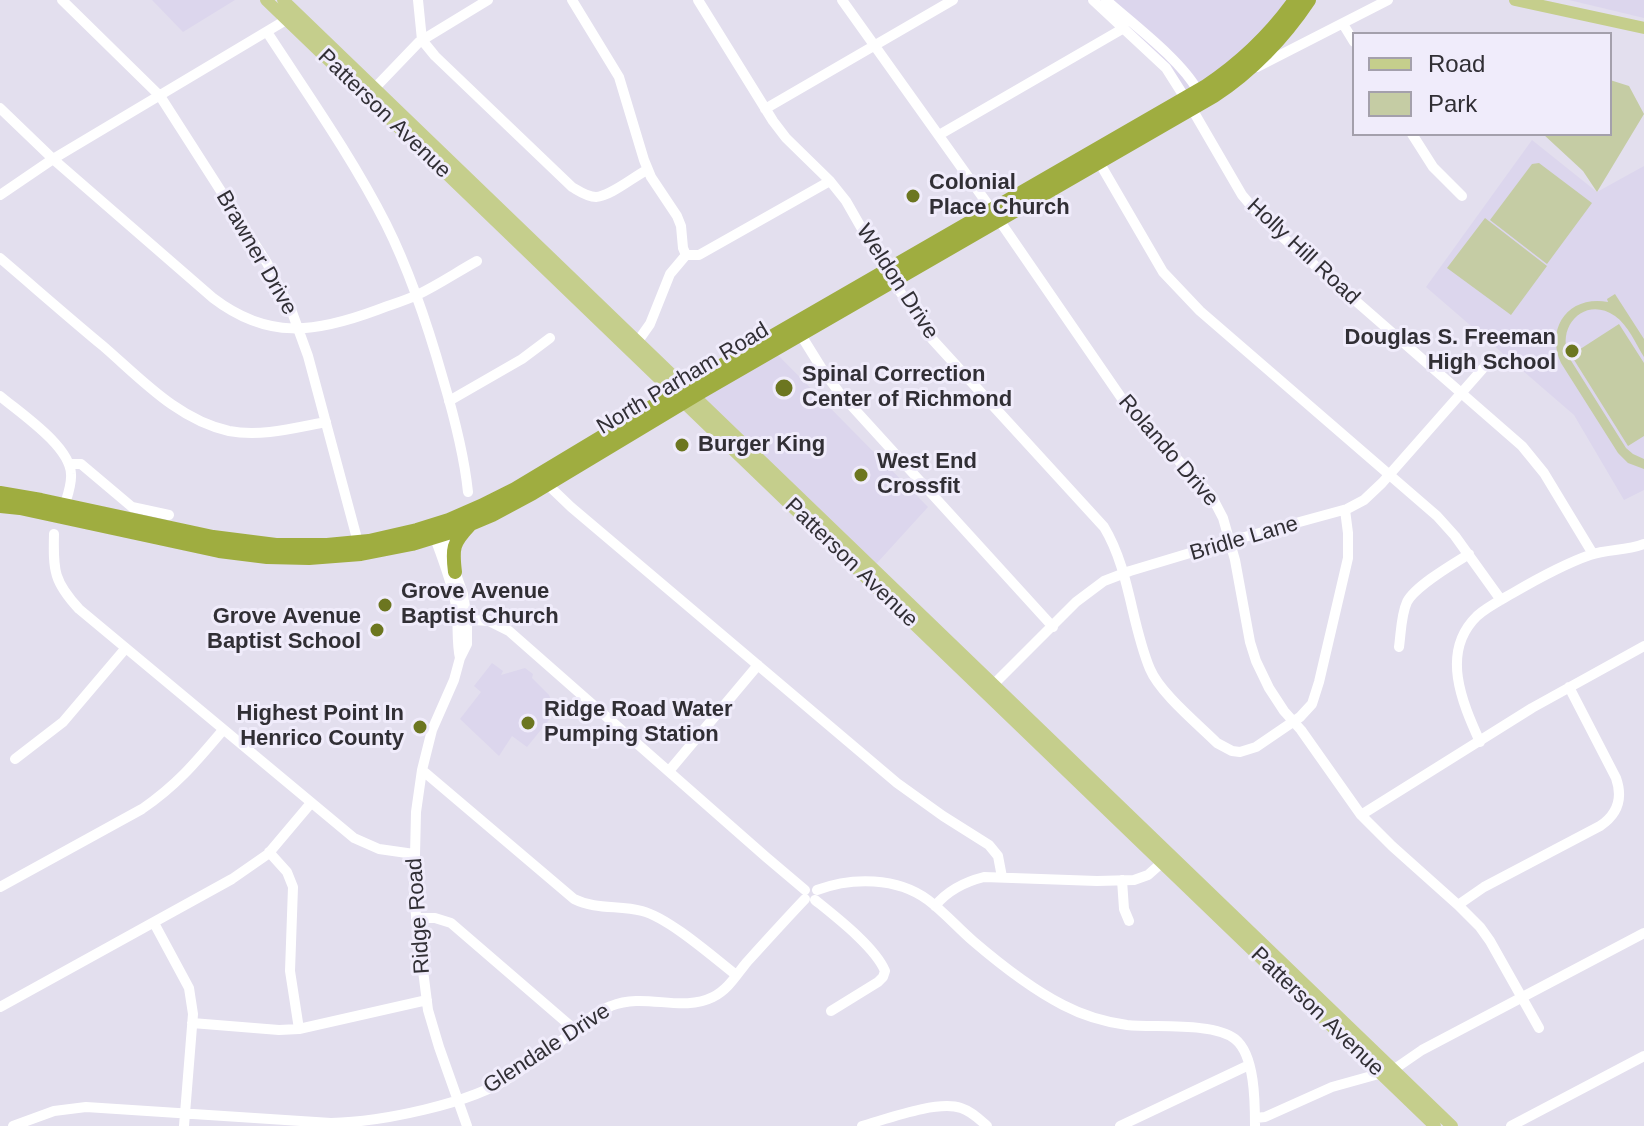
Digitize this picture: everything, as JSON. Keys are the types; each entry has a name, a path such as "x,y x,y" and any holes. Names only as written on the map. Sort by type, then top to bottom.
{"highway":[{"name":"North Parham Road","path":"995,215 1099,162 1188,104 1198,91 1251,52 1295,0"},
{"name":"North Parham Road","path":"436,530 470,525 514,504 536,483 684,395 1188,104 1214,96 1248,71 1276,44 1309,0"},
{"name":"North Parham Road","path":"0,493 219,551 297,558 360,548 398,547 540,481"},
{"name":"North Parham Road","path":"0,506 63,511"},
{"path":"455,572 454,547 470,525"}],"main road":[{"name":"Patterson Avenue","path":"266,0 292,16 1388,1072 1452,1126"},
{"name":"Patterson Avenue","path":"283,0 292,16"},
{"path":"1515,0 1644,28"},
{"name":"Patterson Avenue","path":"371,92 638,341 684,395"},
{"name":"Patterson Avenue","path":"1388,1072 1435,1126"}],"street":[{"name":"Brawner Drive","path":"62,0 160,96 267,263 292,312 312,371 360,548"},
{"path":"418,0 422,40 435,56 581,193 594,197 604,195 647,170"},
{"path":"371,92 422,40 488,0"},
{"path":"572,0 619,77 647,170 677,216 686,255"},
{"name":"Weldon Drive","path":"698,0 786,138 846,201 932,339 1104,527 1122,574 1150,669 1158,682 1217,743 1232,751 1256,747 1293,722"},
{"name":"Rolando Drive","path":"842,0 1127,406 1211,495 1230,541 1250,642 1269,688 1361,815 1480,927 1539,1028"},
{"path":"765,109 953,0"},
{"name":"Holly Hill Road","path":"1093,0 1166,68 1242,195 1264,221 1522,446 1593,554"},
{"path":"1106,0 1182,68 1198,91"},
{"path":"1248,71 1388,0"},
{"path":"0,195 53,159 292,16"},
{"path":"1343,24 1352,39"},
{"path":"939,135 1124,28"},
{"path":"267,32 327,123 379,211 417,295 449,401 468,492"},
{"path":"0,108 53,159 225,307 251,320 298,330 331,325 417,295 477,261"},
{"path":"1413,136 1433,167 1462,196"},
{"path":"1099,162 1156,261 1174,285 1437,516 1469,554 1501,600"},
{"path":"638,341 650,324 670,274 686,255 699,255 830,181"},
{"path":"0,258 157,392 195,419 229,431 252,433 326,422"},
{"path":"797,330 838,391 1053,627"},
{"path":"449,401 522,359 550,338"},
{"name":"Bridle Lane","path":"989,688 1090,590 1104,581 1230,541 1345,510 1364,500 1486,365"},
{"path":"0,396 53,441 70,464 71,480 63,511"},
{"path":"70,464 81,464 132,507 169,515"},
{"path":"540,481 897,783 989,845 998,856 1002,877"},
{"path":"1293,722 1312,704 1319,682 1348,558 1345,510"},
{"name":"Ridge Road","path":"436,530 463,594 462,619"},
{"name":"Ridge Road","path":"436,530 467,644 429,739 422,770 416,812 414,899 427,1000 439,1047 467,1126"},
{"path":"54,534 54,567 60,586 79,609 363,843 379,849 414,854"},
{"path":"1480,742 1460,692 1456,672 1456,653 1469,625 1485,609 1571,563 1593,554 1644,544"},
{"path":"1399,647 1404,611 1409,599 1422,586 1469,554"},
{"path":"462,619 489,621 509,631 867,946 878,958 885,973 878,982 831,1011"},
{"path":"1361,815 1569,687 1644,646"},
{"path":"15,759 63,722 125,649"},
{"path":"669,771 758,665"},
{"path":"1458,905 1484,887 1600,826 1616,811 1619,785 1569,687"},
{"path":"0,887 164,795 223,730"},
{"path":"422,770 574,899 590,906 640,910 654,915 736,975"},
{"path":"0,1007 232,879 269,852 311,803"},
{"path":"269,852 287,872 293,887 290,971 299,1029"},
{"path":"935,906 949,892 984,877 1134,880 1148,875 1166,859"},
{"path":"1122,880 1124,909 1129,921"},
{"path":"811,895 841,883 880,882 902,887 935,906 1000,964 1064,1006 1126,1024 1212,1029 1224,1033 1242,1046 1249,1065 1255,1122 1332,1087 1388,1072 1422,1050 1644,933"},
{"name":"Glendale Drive","path":"13,1126 54,1111 102,1107 353,1123 389,1117 483,1092 501,1083 603,1010 630,1001 686,1004 715,996 779,925 811,895"},
{"path":"416,918 435,918 451,923 574,1029"},
{"path":"154,923 192,996 184,1126"},
{"path":"192,1023 299,1029 427,1000"},
{"path":"1511,1126 1644,1056"},
{"path":"1120,1126 1249,1065"},
{"path":"862,1126 948,1106 967,1111 987,1126"}],"shaded area":[{"path":"152,0 235,0 183,32"},
{"path":"1087,0 1293,0 1269,33 1181,101 1162,69"},
{"path":"1569,0 1644,0 1644,18"},
{"name":"Douglas S. Freeman High School","path":"1532,140 1597,192 1644,166 1644,490 1624,500 1574,415 1426,287"},
{"path":"773,350 928,507 877,563 858,556 694,395"},
{"path":"492,663 503,671 501,675 525,668 549,695 554,707 553,715 527,747 512,736 499,756 460,719 481,692 474,686"}],"green space":[{"path":"1612,81 1629,86 1644,114 1597,192 1583,171 1545,136 1612,136"},
{"path":"1539,163 1592,203 1547,264 1490,220 1532,164"},
{"path":"1485,218 1547,266 1511,315 1447,268"},
{"path":"1615,294 1644,339 1644,357 1624,324 1615,316 1593,309 1583,312 1569,326 1566,347 1570,359 1626,448 1644,459 1644,469 1628,463 1618,453 1561,363 1557,350 1556,337 1564,316 1582,304 1608,302 1607,299"},
{"path":"1619,324 1644,363 1644,436 1628,446 1571,355"}],"place":[{"name":"Colonial Place Church","path":"913,196"},
{"name":"Douglas S. Freeman High School","path":"1572,351"},
{"name":"Spinal Correction Center of Richmond","path":"784,388"},
{"name":"Burger King","path":"682,445"},
{"name":"West End Crossfit","path":"861,475"},
{"name":"Grove Avenue Baptist Church","path":"385,605"},
{"name":"Grove Avenue Baptist School","path":"377,630"},
{"name":"Ridge Road Water Pumping Station","path":"528,723"},
{"name":"Highest Point In Henrico County","path":"420,727"}]}
